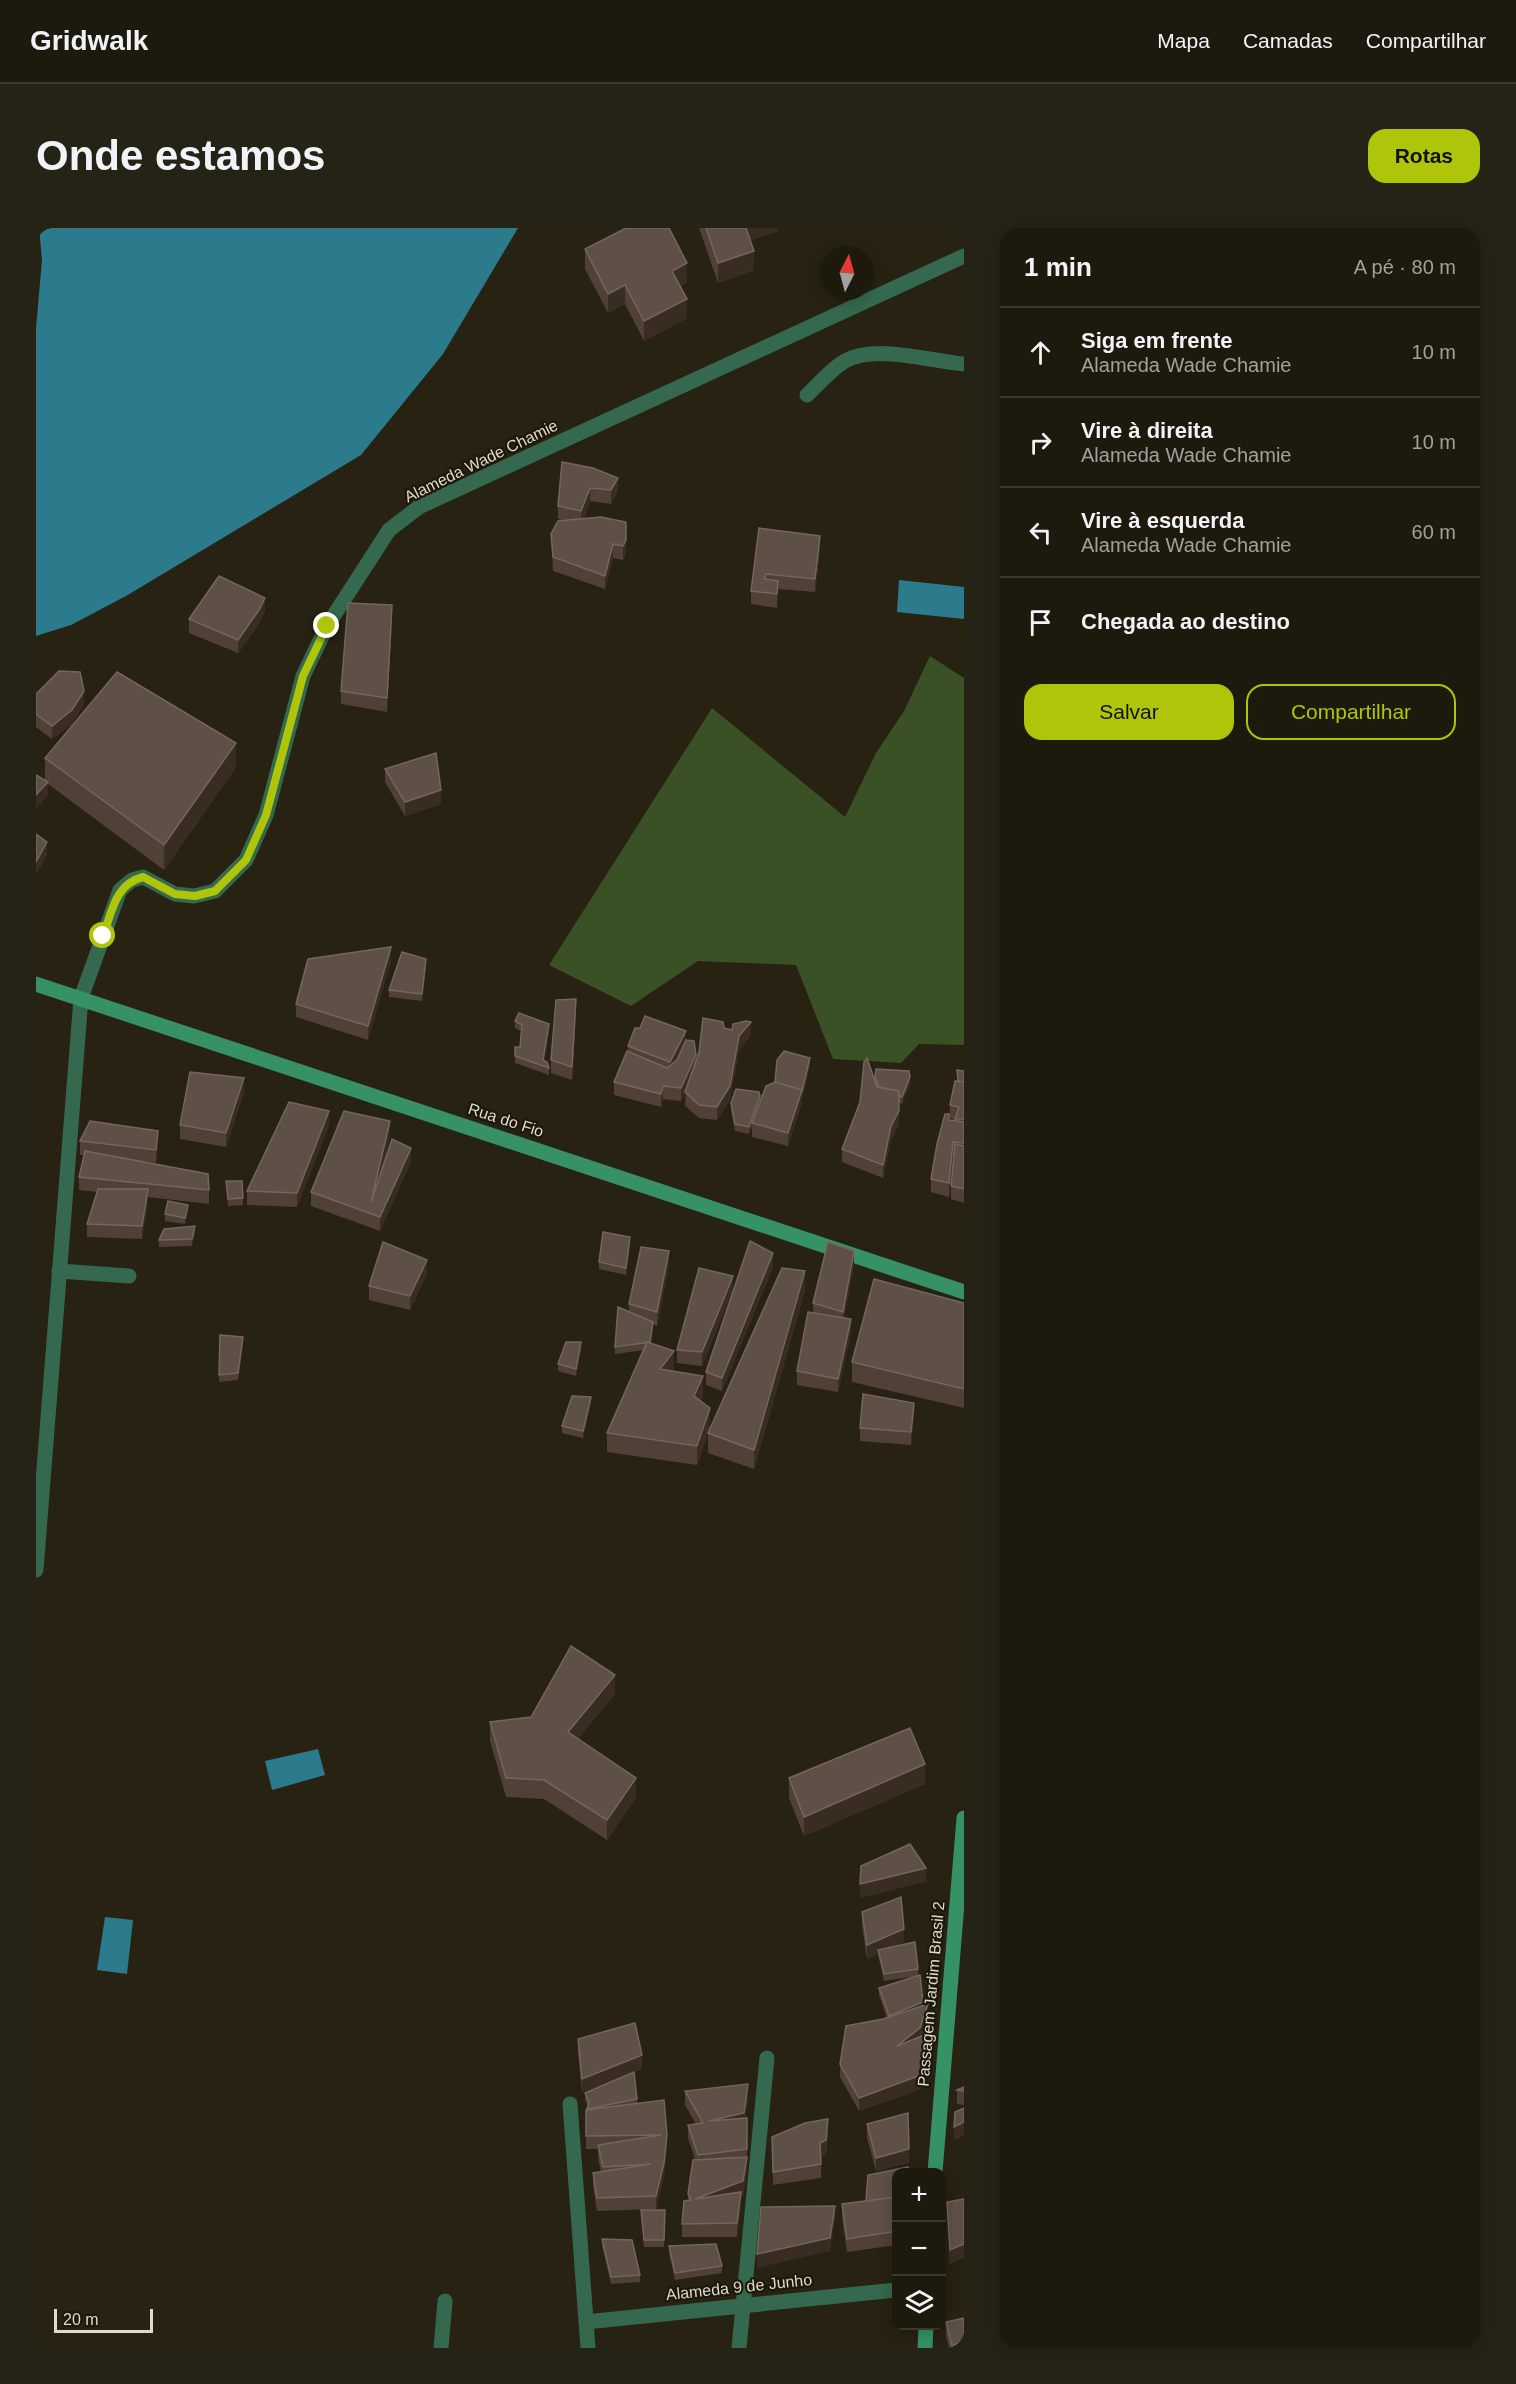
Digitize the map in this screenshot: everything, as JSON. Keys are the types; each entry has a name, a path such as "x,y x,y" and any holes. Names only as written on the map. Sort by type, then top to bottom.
{"street":[{"name":"Alameda Wade Chamie","path":"81,998 120,890 132,880 143,877 175,894 195,896 215,891 246,860 266,815 303,676 327,626 389,530 419,507 964,256"},
{"path":"807,395 846,361 868,354 908,355 964,364"},
{"name":"Rua do Fio","path":"36,984 964,1292"},
{"path":"36,1570 81,998"},
{"path":"59,1271 129,1276"},
{"name":"Passagem Jardim Brasil 2","path":"934,2168 964,1818"},
{"path":"739,2348 766,2058"},
{"path":"570,2104 588,2348"},
{"name":"Alameda 9 de Junho","path":"586,2322 743,2304 892,2290"},
{"path":"441,2348 445,2301"},
{"path":"925,2348 926,2330"}],"green space":[{"path":"930,656 964,678 964,1045 919,1044 901,1063 833,1059 796,965 698,961 631,1006 549,965 712,708 845,817 876,753 904,711"}],"water":[{"path":"39,228 518,228 443,354 361,455 126,596 71,625 36,636 36,328 42,260"},
{"path":"899,580 964,587 964,619 897,612"},
{"path":"318,1749 325,1775 272,1790 265,1761"},
{"path":"105,1917 133,1920 127,1974 97,1970"}],"building":[{"path":"626,228 669,228 687,263 672,271 687,299 644,321 625,285 608,294 585,249"},
{"path":"706,228 746,228 754,251 718,263"},
{"path":"562,462 593,468 618,478 611,490 590,488 581,511 558,506"},
{"path":"601,517 626,522 626,540 623,546 613,544 605,576 553,557 551,534 558,521"},
{"path":"759,528 820,536 815,579 766,574 764,579 778,581 777,594 751,591"},
{"path":"219,576 265,598 238,640 189,619"},
{"path":"348,603 392,605 387,698 341,691"},
{"path":"59,671 80,672 84,691 72,710 52,726 36,714 36,694"},
{"path":"117,672 236,743 164,845 45,758"},
{"path":"436,753 441,790 405,802 385,769"},
{"path":"36,775 48,782 36,795"},
{"path":"36,834 47,842 36,862"},
{"path":"391,947 368,1026 296,1004 308,959"},
{"path":"402,952 426,959 422,994 389,990"},
{"path":"576,999 572,1067 551,1060 556,1000"},
{"path":"519,1013 549,1024 543,1060 547,1062 549,1068 515,1056 515,1047 520,1047 522,1025 515,1021"},
{"path":"645,1016 686,1031 670,1062 628,1046 635,1028 640,1028"},
{"path":"703,1018 723,1022 724,1028 732,1030 733,1024 751,1022 739,1036 730,1086 717,1107 699,1105 685,1092 699,1052"},
{"path":"686,1040 694,1041 696,1055 681,1088 663,1086 661,1094 614,1082 627,1051 667,1068 677,1060"},
{"path":"784,1051 810,1058 802,1091 775,1082 777,1060"},
{"path":"867,1058 877,1087 899,1091 899,1111 891,1126 883,1165 842,1149 860,1102 864,1062"},
{"path":"876,1069 909,1071 910,1077 902,1097 899,1096 899,1091 879,1087 875,1077"},
{"path":"957,1070 964,1071 964,1082 958,1081"},
{"path":"190,1072 244,1078 226,1133 180,1125"},
{"path":"955,1081 964,1082 964,1119 955,1119 959,1107 950,1105"},
{"path":"775,1082 802,1090 788,1133 752,1123 766,1086"},
{"path":"736,1089 759,1092 760,1096 749,1127 735,1124 731,1103"},
{"path":"289,1102 329,1111 297,1193 247,1191"},
{"path":"344,1111 390,1121 371,1202 392,1139 411,1148 380,1217 311,1192"},
{"path":"945,1114 949,1114 949,1120 964,1122 964,1143 953,1142 949,1183 931,1179"},
{"path":"90,1121 158,1131 156,1150 80,1141"},
{"path":"955,1144 964,1146 964,1189 951,1186"},
{"path":"85,1151 208,1174 209,1190 79,1177"},
{"path":"226,1181 242,1181 243,1198 228,1199"},
{"path":"98,1189 148,1189 142,1226 87,1224"},
{"path":"168,1201 188,1205 185,1218 165,1214"},
{"path":"195,1226 192,1239 159,1240 164,1229"},
{"path":"603,1232 630,1237 626,1268 599,1262"},
{"path":"750,1241 773,1253 722,1378 706,1372"},
{"path":"383,1242 427,1260 410,1296 369,1286"},
{"path":"828,1242 854,1251 843,1312 813,1303"},
{"path":"641,1247 669,1251 657,1312 629,1304"},
{"path":"699,1268 733,1276 702,1352 677,1350"},
{"path":"782,1268 805,1271 754,1450 708,1433"},
{"path":"874,1279 964,1303 964,1389 852,1362"},
{"path":"618,1307 653,1322 650,1342 615,1347"},
{"path":"808,1312 851,1319 838,1379 797,1371"},
{"path":"220,1335 243,1337 238,1373 219,1375"},
{"path":"566,1342 581,1342 576,1369 558,1364"},
{"path":"647,1342 674,1351 660,1369 703,1376 694,1396 710,1408 697,1446 607,1433"},
{"path":"863,1394 914,1403 911,1432 860,1428"},
{"path":"572,1396 591,1397 583,1431 562,1426"},
{"path":"571,1646 615,1675 568,1732 636,1778 607,1820 544,1780 506,1778 490,1722 531,1717"},
{"path":"910,1728 925,1764 804,1817 789,1778"},
{"path":"910,1844 926,1868 860,1884 861,1866"},
{"path":"901,1897 904,1929 867,1945 862,1912"},
{"path":"915,1942 918,1969 884,1974 878,1950"},
{"path":"920,1975 923,2002 889,2016 879,1988"},
{"path":"928,2004 920,2028 897,2046 927,2034 921,2075 859,2098 840,2064 846,2026 883,2019"},
{"path":"635,2023 642,2055 582,2079 578,2039"},
{"path":"634,2072 637,2099 587,2109 589,2103 585,2093"},
{"path":"748,2084 744,2113 709,2121 747,2118 747,2149 698,2155 688,2125 703,2123 685,2091"},
{"path":"664,2100 667,2135 664,2163 656,2196 597,2198 593,2173 651,2164 603,2167 598,2145 661,2135 586,2136 586,2110"},
{"path":"964,2108 964,2122 954,2127 955,2112"},
{"path":"908,2113 909,2149 876,2158 867,2124"},
{"path":"828,2119 826,2140 820,2143 821,2164 773,2172 772,2137 805,2123"},
{"path":"747,2157 743,2181 695,2199 741,2192 737,2223 682,2224 684,2201 691,2200 688,2194 693,2160"},
{"path":"892,2170 892,2198 866,2201 868,2175"},
{"path":"892,2198 892,2232 847,2239 842,2204"},
{"path":"964,2199 964,2244 950,2250 947,2202"},
{"path":"835,2206 830,2238 757,2254 761,2207"},
{"path":"641,2210 665,2210 664,2240 644,2240"},
{"path":"602,2239 632,2240 640,2275 611,2277"},
{"path":"716,2244 722,2266 675,2273 669,2246"},
{"path":"964,2318 964,2341 952,2346 946,2322"}],"route":[{"path":"103,936 120,890 132,880 143,877 175,894 195,896 215,891 246,860 266,815 303,676 327,626"}]}
